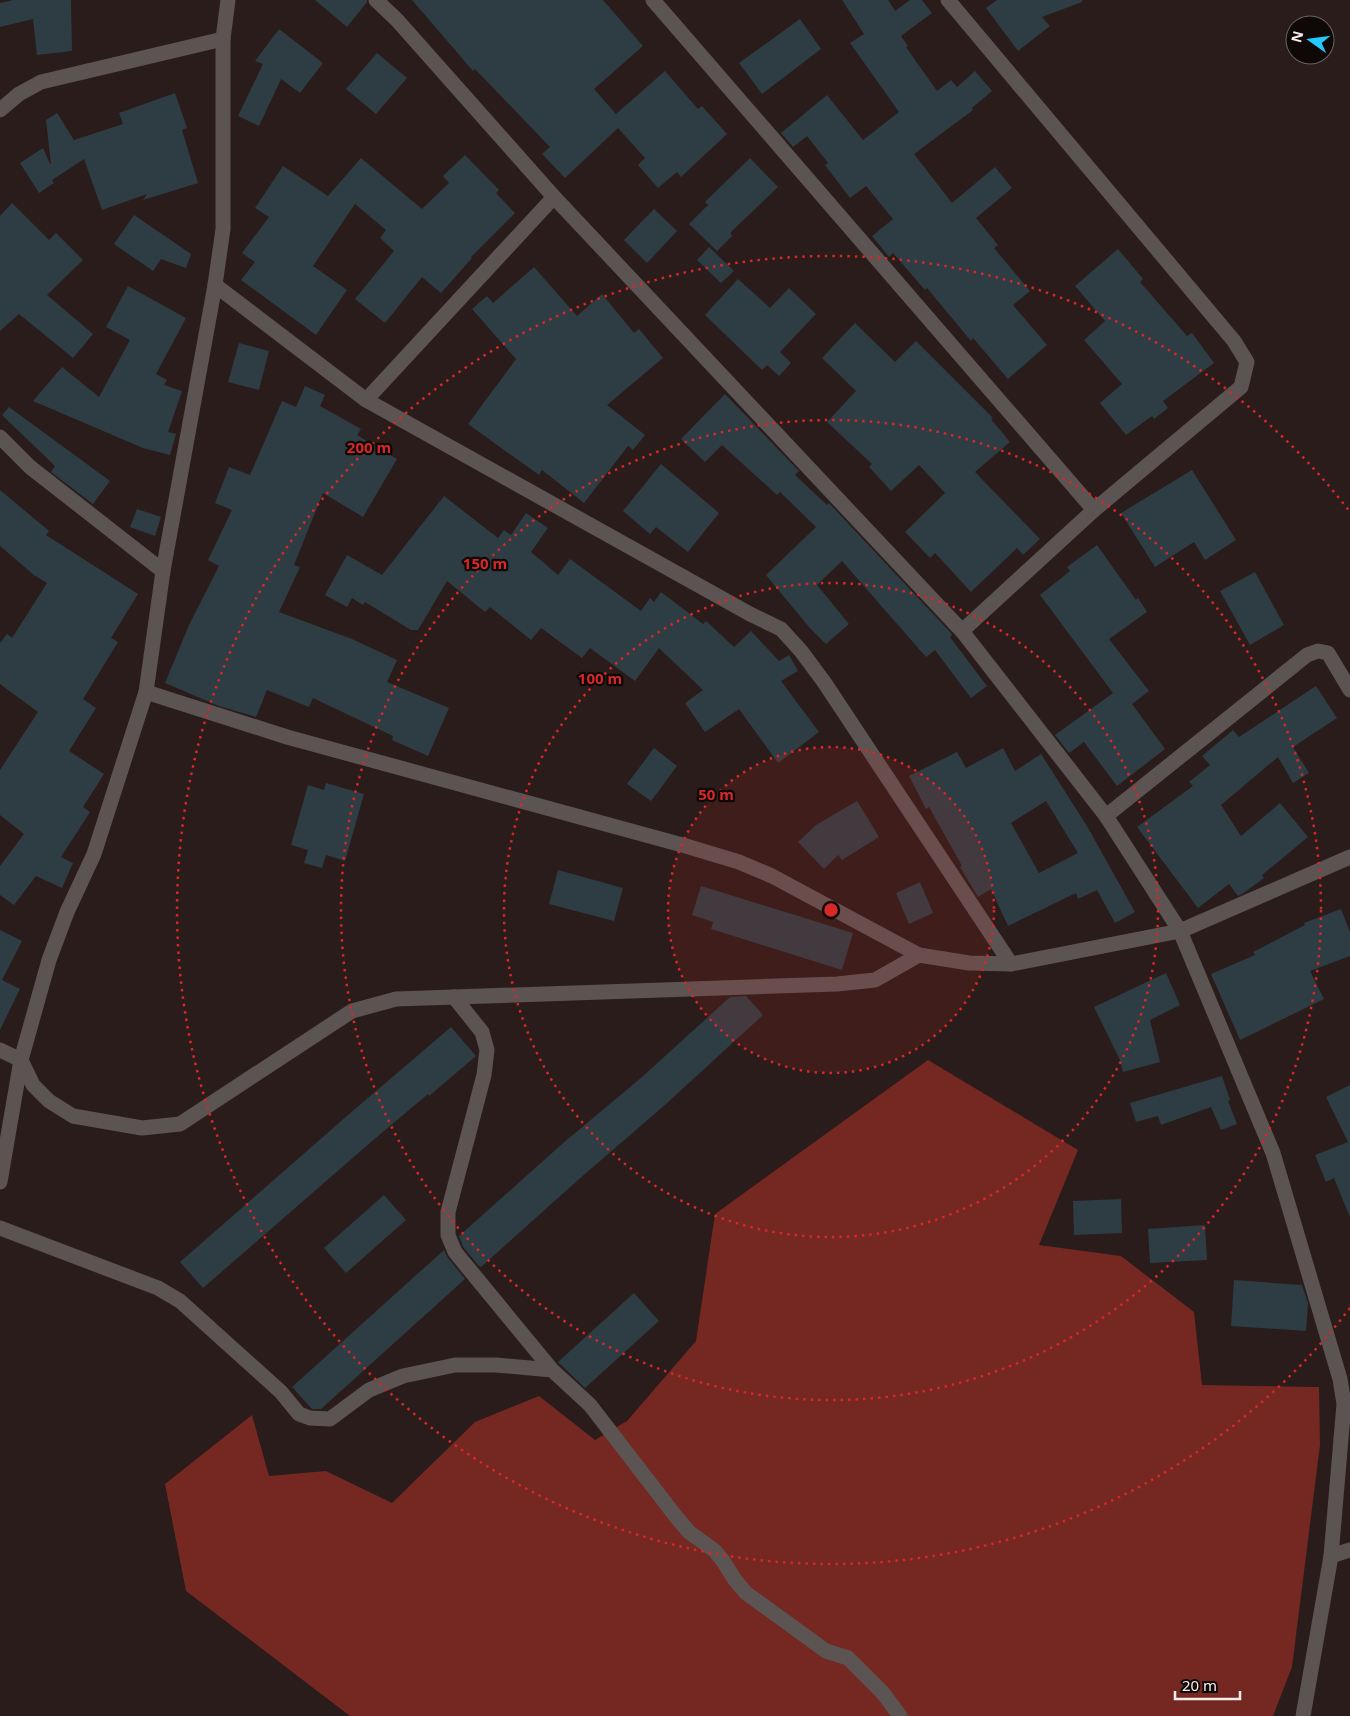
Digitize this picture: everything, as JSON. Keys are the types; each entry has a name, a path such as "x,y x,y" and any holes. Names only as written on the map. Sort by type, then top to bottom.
{"street":[{"path":"0,1182 21,1060 49,960 67,912 94,854 146,692 163,571 215,285 223,228 223,40 228,0"},
{"path":"376,0 397,20 554,198 962,631 1106,816 1180,931 1273,1153 1340,1379 1344,1404 1331,1556 1302,1716"},
{"path":"653,0 1094,510"},
{"path":"948,0 1234,341 1247,362 1241,386 1094,510 962,631"},
{"path":"0,110 20,94 40,82 223,40"},
{"path":"366,400 554,198"},
{"path":"215,285 366,400 780,629 824,682 1011,964"},
{"path":"0,437 30,467 163,571"},
{"path":"1106,816 1307,655 1318,650 1328,653 1350,690"},
{"path":"146,692 287,737 686,846 738,862 772,876 918,954 969,963 1011,964 1180,931 1350,857"},
{"path":"0,1050 21,1060 33,1085 49,1101 73,1116 142,1128 180,1124 352,1012 396,999 837,984 875,980 918,954"},
{"path":"454,997 482,1032 487,1050 484,1074 448,1212 448,1236 455,1252 552,1370 590,1405 677,1518 689,1532 715,1551 746,1593 826,1651 848,1658 883,1693 900,1716"},
{"path":"0,1228 158,1288 180,1301 281,1392 299,1414 310,1418 330,1419 368,1390 402,1376 455,1365 496,1365 552,1370"},
{"path":"1331,1556 1350,1550"}],"shaded area":[{"path":"928,1060 1078,1150 1039,1245 1121,1256 1194,1312 1202,1385 1319,1387 1320,1445 1292,1667 1273,1716 350,1716 186,1591 165,1484 252,1415 269,1476 326,1471 392,1503 475,1422 539,1396 595,1440 627,1421 696,1341 715,1214"}],"building":[{"path":"13,0 71,0 72,51 37,55 33,19 0,27 0,3"},
{"path":"315,0 367,0 367,2 347,27"},
{"path":"412,0 603,0 643,46 594,89 616,114 665,71 698,109 702,106 727,134 681,177 677,172 658,188 638,165 645,158 618,128 565,178 542,154 550,147 475,69 473,71"},
{"path":"842,0 888,0 895,11 910,0 922,0 932,13 901,36 908,46 906,47 937,91 951,80 957,87 975,71 992,91 972,108 973,110 914,154 952,203 995,167 1012,188 976,218 998,245 994,248 1030,291 1013,305 1047,345 1008,379 973,338 971,341 927,288 925,290 893,253 889,257 872,236 893,219 866,186 850,198 825,165 828,163 807,136 793,147 781,133 827,95 863,140 899,112 850,43 864,34"},
{"path":"997,0 1082,0 1082,2 1042,17 1050,26 1018,51 986,8"},
{"path":"800,19 821,49 762,94 739,63"},
{"path":"279,29 323,63 300,93 281,79 259,126 238,116 263,64 255,61"},
{"path":"377,53 407,78 376,114 346,89"},
{"path":"175,93 187,128 182,130 198,183 143,200 147,194 102,210 84,159 52,180 54,183 39,193 20,163 43,148 51,164 46,120 57,113 74,140 123,124 119,113"},
{"path":"465,155 499,190 496,193 515,213 471,257 441,293 422,277 385,323 355,299 394,251 380,238 386,230 355,204 313,266 347,290 316,335 241,280 255,262 242,253 269,217 255,208 283,166 328,196 361,158 422,209 449,183 443,176"},
{"path":"750,158 778,187 730,233 732,236 717,251 689,224 708,205 705,202"},
{"path":"12,203 49,240 56,233 83,260 47,295 93,334 73,358 19,314 0,331 0,216"},
{"path":"654,209 677,231 647,263 624,240"},
{"path":"134,215 191,254 186,268 161,259 153,271 114,244"},
{"path":"709,247 734,271 721,283 697,260"},
{"path":"1118,249 1143,279 1140,282 1187,336 1192,333 1214,363 1163,401 1168,408 1154,419 1152,416 1126,435 1100,403 1122,384 1084,340 1105,321 1075,286"},
{"path":"534,267 577,316 602,294 634,333 639,329 663,358 607,405 645,435 633,450 628,446 584,503 542,470 539,475 468,424 516,359 472,309 487,296 493,303"},
{"path":"738,279 770,308 789,288 816,314 780,352 791,363 779,376 767,365 762,370 705,315"},
{"path":"128,286 186,318 156,374 167,380 164,385 182,391 168,432 176,434 170,455 143,448 33,401 62,367 99,397 130,340 106,327"},
{"path":"855,323 895,362 916,341 993,418 991,419 1010,442 975,472 1040,539 1023,555 1017,548 971,592 935,553 930,558 905,532 945,493 919,465 891,491 869,467 872,464 827,422 856,391 822,358"},
{"path":"239,343 269,351 259,390 228,382"},
{"path":"305,386 325,395 320,406 361,429 357,435 397,459 363,517 323,493 294,565 300,567 279,612 352,639 397,660 387,682 449,708 428,756 392,740 393,736 313,698 309,707 267,690 256,717 219,706 165,683 189,625 219,566 208,560 232,510 215,503 229,467 250,475 282,401 296,407"},
{"path":"725,394 799,471 795,475 827,505 829,503 951,633 950,637 987,686 971,698 935,650 926,657 842,561 817,585 849,624 826,644 809,627 766,575 816,527 780,492 777,495 722,445 705,462 681,439"},
{"path":"9,407 110,481 93,504 51,472 55,466 2,415"},
{"path":"661,464 719,513 688,552 656,527 650,534 623,511"},
{"path":"1192,470 1236,540 1205,560 1194,542 1155,567 1121,513"},
{"path":"0,490 49,531 46,535 138,594 111,638 118,642 83,699 96,708 69,751 104,774 83,807 90,812 61,857 73,863 62,888 36,876 14,905 0,895 0,866 24,834 0,815 0,770 38,712 0,684 0,643 7,634 12,638 47,583 34,575 0,546"},
{"path":"444,496 498,538 504,530 511,535 526,513 548,528 531,552 558,575 570,559 641,611 650,598 654,602 661,592 703,624 706,621 734,647 751,631 779,661 789,655 798,671 781,681 819,732 778,763 739,709 705,732 685,703 703,690 659,648 635,681 590,648 582,658 541,628 531,640 490,607 485,612 447,581 418,630 411,630 365,602 363,605 352,598 347,607 325,595 347,555 382,575"},
{"path":"137,509 161,517 155,536 130,527"},
{"path":"1097,545 1136,600 1138,598 1147,612 1109,639 1149,691 1132,704 1165,749 1117,786 1084,742 1069,753 1055,735 1113,693 1040,595 1070,571 1067,567"},
{"path":"1255,572 1284,625 1250,645 1220,591"},
{"path":"1316,686 1337,718 1293,747 1309,773 1293,783 1278,757 1221,805 1241,836 1280,803 1308,837 1262,875 1264,878 1245,892 1238,896 1229,884 1198,908 1137,827 1193,786 1189,782 1210,765 1202,756 1233,730 1239,737"},
{"path":"654,748 677,766 651,801 627,784"},
{"path":"1003,748 1015,771 1041,754 1087,826 1135,912 1115,923 1097,890 1078,899 1076,893 1008,926 991,889 978,897 929,807 926,809 909,776 957,752 966,768","holes":["1046,801 1078,853 1039,873 1011,823"]},
{"path":"326,783 364,794 345,861 326,855 322,868 304,863 308,850 291,845 308,785 324,790"},
{"path":"857,801 879,837 842,860 838,855 824,869 798,842 816,825"},
{"path":"558,870 623,888 614,921 549,904"},
{"path":"920,882 933,913 909,924 896,893"},
{"path":"701,886 853,933 842,970 711,929 713,922 692,915"},
{"path":"1341,909 1350,932 1350,956 1310,971 1324,999 1240,1040 1211,974 1255,955 1253,952 1305,925 1304,923"},
{"path":"0,930 22,941 2,980 20,989 0,1030"},
{"path":"1166,973 1180,1005 1150,1020 1160,1062 1123,1072 1120,1060 1094,1007"},
{"path":"746,996 763,1015 666,1104 481,1267 479,1266 463,1247 459,1236 562,1144 642,1077 730,997"},
{"path":"451,1027 476,1056 371,1142 203,1288 180,1262"},
{"path":"1222,1076 1230,1100 1228,1101 1237,1124 1221,1130 1211,1107 1161,1125 1158,1116 1136,1122 1130,1103"},
{"path":"1350,1085 1349,1215 1334,1178 1326,1182 1315,1155 1348,1142 1326,1097"},
{"path":"384,1195 406,1220 346,1273 324,1248"},
{"path":"1121,1199 1122,1233 1074,1235 1073,1201"},
{"path":"1205,1225 1207,1260 1150,1263 1148,1229"},
{"path":"444,1250 465,1279 321,1409 312,1409 292,1387"},
{"path":"1234,1280 1302,1285 1308,1303 1306,1331 1231,1326"},
{"path":"634,1293 659,1321 585,1388 558,1362"}]}
